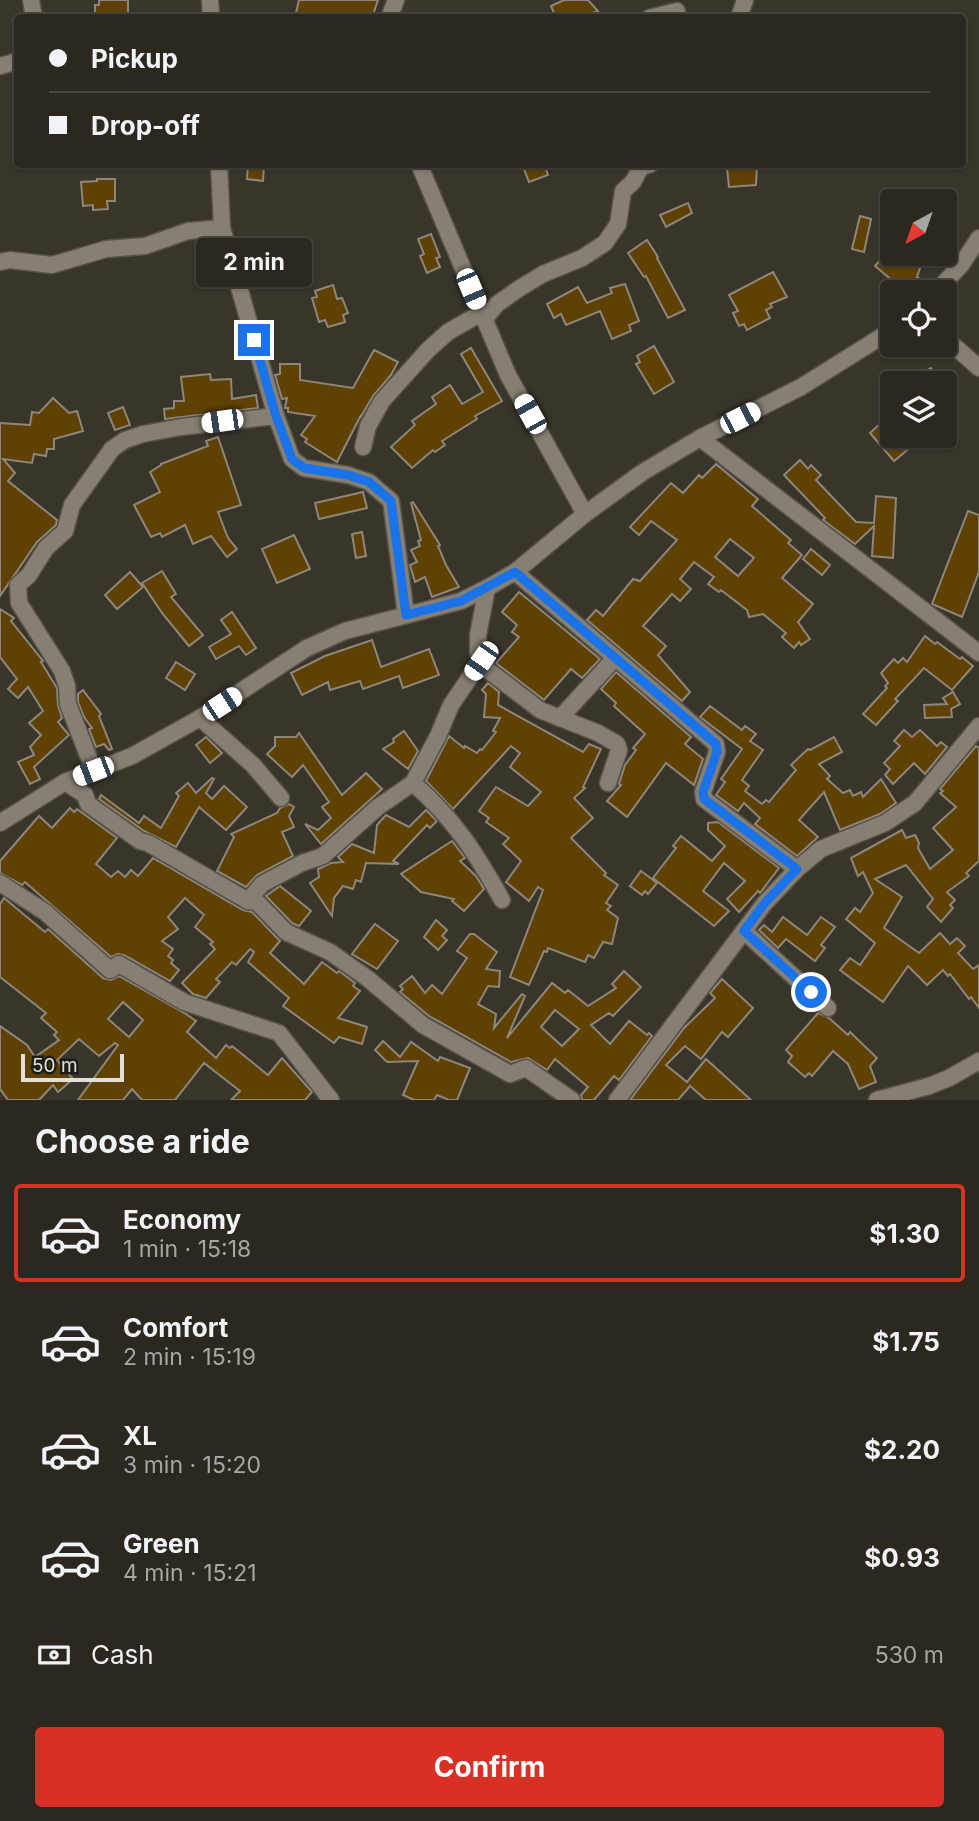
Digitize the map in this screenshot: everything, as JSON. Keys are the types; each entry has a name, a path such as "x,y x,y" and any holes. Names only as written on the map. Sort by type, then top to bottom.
{"street":[{"path":"665,14 677,11"},
{"path":"219,168 222,228 276,416 292,459 304,468 348,475 369,482 391,501 406,615"},
{"path":"421,168 508,375 585,514"},
{"path":"363,447 368,426 382,401 448,332 482,316 542,274 582,258 605,243 618,224 623,191 634,182 641,168"},
{"path":"0,262 9,260 52,265 106,249 145,246 188,231 222,228"},
{"path":"947,280 979,238"},
{"path":"0,823 65,782 132,756 200,718 307,648 345,631 461,601 515,572 585,514 643,472 699,438 801,387 880,338"},
{"path":"957,349 979,368"},
{"path":"93,771 68,704 67,686 62,671 19,603 18,584 29,575 46,548 65,531 72,505 113,449 125,440 181,427 276,416"},
{"path":"699,438 979,653"},
{"path":"515,572 716,744 717,752 703,792 704,799 797,869"},
{"path":"248,901 261,884 302,863 323,856 378,807 413,783 451,705 481,661 478,635 487,587"},
{"path":"560,718 615,657"},
{"path":"481,661 528,702 617,744 619,751 608,783"},
{"path":"200,718 253,765 281,798"},
{"path":"617,1100 764,904 797,869 821,849 885,823 915,803 979,726"},
{"path":"65,782 85,795 88,804 140,841 148,843 248,901 257,902 286,932 330,952 368,978 423,1025 510,1074 526,1069 572,1100"},
{"path":"413,783 466,839 502,900"},
{"path":"0,883 45,912 110,970 119,964 184,1002 279,1033 331,1100"},
{"path":"744,931 828,1008"},
{"path":"877,1100 929,1086 979,1061"}],"building":[{"path":"99,0 128,0 128,14 95,14 95,5 99,5"},
{"path":"299,0 378,0 373,14 296,13"},
{"path":"564,0 588,0 598,11 591,14 554,14 551,6"},
{"path":"248,168 264,168 263,181 247,179"},
{"path":"524,168 545,168 548,175 529,182"},
{"path":"727,168 757,168 756,185 729,187"},
{"path":"115,179 115,201 107,201 108,209 93,210 93,205 83,206 81,182"},
{"path":"688,203 692,213 666,227 660,215"},
{"path":"860,216 871,219 864,252 852,249"},
{"path":"431,234 440,257 436,258 440,267 427,273 420,256 424,254 418,239"},
{"path":"647,240 685,310 668,318 646,276 644,277 628,253"},
{"path":"880,260 880,266 921,266 917,277 922,280 892,280 875,266"},
{"path":"773,272 787,297 770,304 772,307 766,310 770,318 747,330 744,324 739,326 733,313 738,311 729,295"},
{"path":"625,284 639,321 629,325 631,331 612,339 600,311 566,325 561,314 554,318 547,304 578,287 587,303 612,293 610,288"},
{"path":"333,285 337,299 342,298 348,313 343,315 345,322 328,327 325,320 319,322 312,298 317,297 315,291"},
{"path":"654,346 674,382 654,394 636,364 640,362 637,356"},
{"path":"471,348 502,401 475,416 477,419 442,441 445,445 435,452 433,450 412,468 391,447 415,425 412,421 436,404 432,397 450,385 462,404 483,392 461,354"},
{"path":"374,350 398,362 360,418 361,415 337,462 305,442 307,439 301,435 315,416 288,412 288,408 285,408 287,398 282,399 275,375 280,374 280,364 300,364 300,380 353,388"},
{"path":"210,374 211,380 231,379 232,399 256,395 258,408 165,419 164,409 174,408 174,401 184,401 181,377"},
{"path":"53,398 69,413 77,411 83,431 54,439 54,449 47,449 46,456 34,454 32,463 3,459 15,473 8,481 57,520 56,525 37,542 0,596 0,423 30,425 32,412 39,413"},
{"path":"123,407 130,425 115,430 108,413"},
{"path":"880,424 880,445 870,433"},
{"path":"218,437 241,505 218,512 228,538 237,549 227,557 211,536 193,544 185,525 162,537 160,533 151,537 134,505 160,492 150,472 161,464 208,446 206,441"},
{"path":"883,448 910,448 894,461"},
{"path":"800,460 808,469 811,465 821,475 816,480 856,522 874,523 876,496 896,498 893,558 872,556 874,526 855,544 823,520 825,518 784,475"},
{"path":"716,464 758,499 752,506 791,540 788,543 802,555 782,578 813,604 798,622 810,639 801,645 799,642 794,648 782,637 786,633 763,614 749,617 747,610 721,590 719,592 708,584 714,577 694,562 680,579 691,589 680,601 672,594 643,626 666,646 658,655 690,692 682,701 587,620 596,610 603,616 633,579 640,581 677,540 651,521 639,535 630,527 671,483 683,493 699,475 702,478","holes":["730,539 754,558 738,576 715,557"]},
{"path":"363,492 367,508 319,519 315,503"},
{"path":"413,502 440,545 438,546 446,565 459,587 432,597 425,577 415,582 410,565 417,562 411,550 420,546 418,541 421,540 411,503"},
{"path":"968,511 979,515 979,572 962,617 932,604"},
{"path":"362,532 366,556 356,558 352,534"},
{"path":"294,535 310,569 277,583 262,549"},
{"path":"811,549 830,565 822,575 803,559"},
{"path":"162,571 176,594 171,597 203,635 189,646 142,583"},
{"path":"130,572 143,587 117,609 105,595"},
{"path":"519,592 600,659 582,678 571,669 544,700 496,663 519,637 512,632 517,625 502,612"},
{"path":"0,609 14,618 11,621 43,661 41,662 57,688 62,718 58,722 69,735 34,767 40,779 30,784 18,762 34,755 30,747 41,735 29,723 43,711 28,687 18,698 8,689 17,679 0,657"},
{"path":"232,612 256,648 246,655 239,646 216,659 209,647 231,634 221,620"},
{"path":"925,636 973,666 952,690 924,668 895,699 898,701 876,725 863,714 887,688 885,686 888,683 881,673 894,659 898,663 903,658 907,662"},
{"path":"372,640 381,667 429,649 439,675 403,688 399,676 363,689 360,681 330,690 328,682 302,695 291,673 325,656"},
{"path":"176,662 195,674 185,690 166,678"},
{"path":"616,672 691,737 685,744 703,759 694,785 666,763 627,817 607,801 621,785 619,784 625,765 636,750 633,748 645,734 614,706 616,703 601,689"},
{"path":"488,683 499,692 498,705 583,752 589,744 601,749 583,787 585,788 574,798 593,818 571,838 606,873 604,875 618,885 606,903 611,906 607,910 618,918 612,944 603,942 594,958 588,955 585,962 548,948 547,952 544,951 529,985 510,977 543,890 538,887 529,901 506,882 521,861 503,844 509,838 486,822 489,818 479,811 496,787 528,806 541,792 510,767 520,753 511,746 453,809 426,781 449,736 464,748 465,746 477,753 496,732 493,731 500,718 484,717 486,694 482,690"},
{"path":"83,690 101,714 99,716 112,749 109,750 104,744 96,747 89,729 92,728 78,702 78,694"},
{"path":"953,692 960,704 951,709 952,717 925,718 924,705 947,704 943,698"},
{"path":"710,706 742,730 745,726 756,734 750,741 763,750 742,780 749,786 745,791 762,804 766,800 769,802 796,770 791,765 808,749 834,737 842,752 819,764 830,776 827,779 843,793 850,790 853,796 861,792 863,797 881,779 896,803 880,814 840,830 824,792 799,820 818,837 797,856 755,824 760,818 744,803 738,811 716,795 725,782 721,779 742,749 700,717"},
{"path":"904,730 912,737 920,730 937,746 941,742 947,747 925,774 914,763 893,784 885,775 890,769 884,763 900,746 894,741"},
{"path":"404,731 418,751 408,769 383,749"},
{"path":"299,733 342,795 366,773 382,789 321,844 305,824 318,830 331,818 322,807 329,802 303,765 292,777 267,754 275,746 275,737 296,737"},
{"path":"206,737 222,753 210,763 196,745"},
{"path":"976,746 979,748 979,861 966,873 969,876 947,892 955,900 950,905 953,908 941,922 927,907 933,899 906,865 875,879 902,897 884,928 919,953 940,933 950,944 957,938 965,946 958,953 973,969 979,965 979,1008 950,974 948,976 943,970 927,985 908,966 883,1002 840,970 850,958 860,965 875,943 846,919 855,908 860,912 873,893 863,872 858,876 851,858 902,830 906,838 915,835 918,848 930,869 953,850 933,828 956,807 940,793 943,791 940,789"},
{"path":"214,779 206,793 212,799 224,786 247,807 226,830 199,807 176,847 144,831 99,799 101,795 139,823 144,816 161,828 179,796 176,793 188,783 196,793"},
{"path":"289,804 294,807 289,816 294,827 282,832 293,856 257,875 246,887 217,871 234,837 231,834 277,813 280,808"},
{"path":"70,808 74,812 77,809 117,838 96,864 111,877 118,871 125,877 131,870 138,876 153,858 243,910 252,912 280,941 270,953 304,984 322,962 355,983 353,986 360,991 338,1018 367,1027 362,1044 339,1037 334,1043 283,1006 289,998 248,962 254,952 250,949 236,965 232,962 216,979 220,982 206,998 193,994 182,983 215,949 210,944 213,942 195,927 204,915 185,898 168,917 178,929 162,941 173,949 168,956 179,970 170,981 124,955 111,957 25,882 22,885 0,873 0,861 39,816 52,828"},
{"path":"426,810 437,821 430,828 427,825 393,861 399,864 366,863 361,882 356,880 353,889 343,886 334,898 332,916 310,883 319,877 318,869 331,863 343,862 338,857 352,844 374,853 377,825 386,815 409,827"},
{"path":"718,822 779,868 760,893 758,891 739,912 727,899 745,881 724,863 703,891 729,911 714,926 653,878 676,848 673,846 681,836 712,861 725,846 708,830 708,823"},
{"path":"452,841 465,858 460,861 476,876 484,889 464,911 452,901 454,899 421,892 401,874"},
{"path":"641,871 657,883 648,894 645,891 642,895 630,886"},
{"path":"280,886 311,911 299,926 292,923 266,896"},
{"path":"4,898 45,932 48,929 103,978 111,980 119,976 196,1021 187,1032 216,1058 226,1045 230,1048 232,1046 268,1075 282,1058 312,1092 305,1100 231,1100 240,1091 204,1063 175,1100 142,1100 132,1089 123,1100 78,1100 118,1045 115,1043 99,1056 79,1039 57,1060 73,1079 58,1092 53,1085 39,1100 8,1100 0,1089 0,1026 27,1045 35,1057 59,1040 54,1035 57,1032 41,1018 46,1013 0,977 0,904","holes":["123,1002 143,1020 129,1037 108,1019"]},
{"path":"783,917 807,935 821,917 835,927 821,945 825,948 815,961 786,939 778,948 759,930 764,925 772,932"},
{"path":"436,920 447,930 442,936 447,940 438,950 424,937"},
{"path":"375,924 398,941 377,969 352,954"},
{"path":"470,934 474,934 497,952 486,969 500,971 499,987 488,986 478,1004 496,1014 494,1028 522,994 525,996 507,1038 552,983 565,993 568,990 588,1006 616,988 612,984 624,971 641,987 613,1016 609,1013 591,1025 610,1044 629,1021 652,1036 619,1080 614,1076 594,1100 582,1100 581,1095 588,1087 555,1059 547,1070 528,1058 511,1062 429,1016 400,992 403,989 400,986 412,976 425,993 432,985 442,994 467,958 457,951","holes":["555,1010 579,1029 562,1046 541,1027"]},
{"path":"722,979 753,1008 728,1037 722,1032 701,1059 685,1046 666,1065 687,1082 706,1059 751,1100 706,1100 690,1086 678,1100 630,1100 684,1028 715,998 710,993"},
{"path":"818,1013 829,1018 848,1035 850,1032 877,1058 870,1066 876,1082 859,1089 848,1064 833,1051 812,1076 809,1073 805,1077 788,1062 792,1056 786,1050"},
{"path":"383,1041 400,1057 411,1042 438,1061 440,1057 470,1068 457,1100 437,1095 434,1100 414,1100 403,1095 418,1061 387,1062 375,1050"}],"route":[{"path":"254,340 276,416 292,459 304,468 348,475 369,482 391,501 406,615 461,601 515,572 716,744 717,752 703,792 704,799 797,869 764,904 744,931 811,992"}]}
